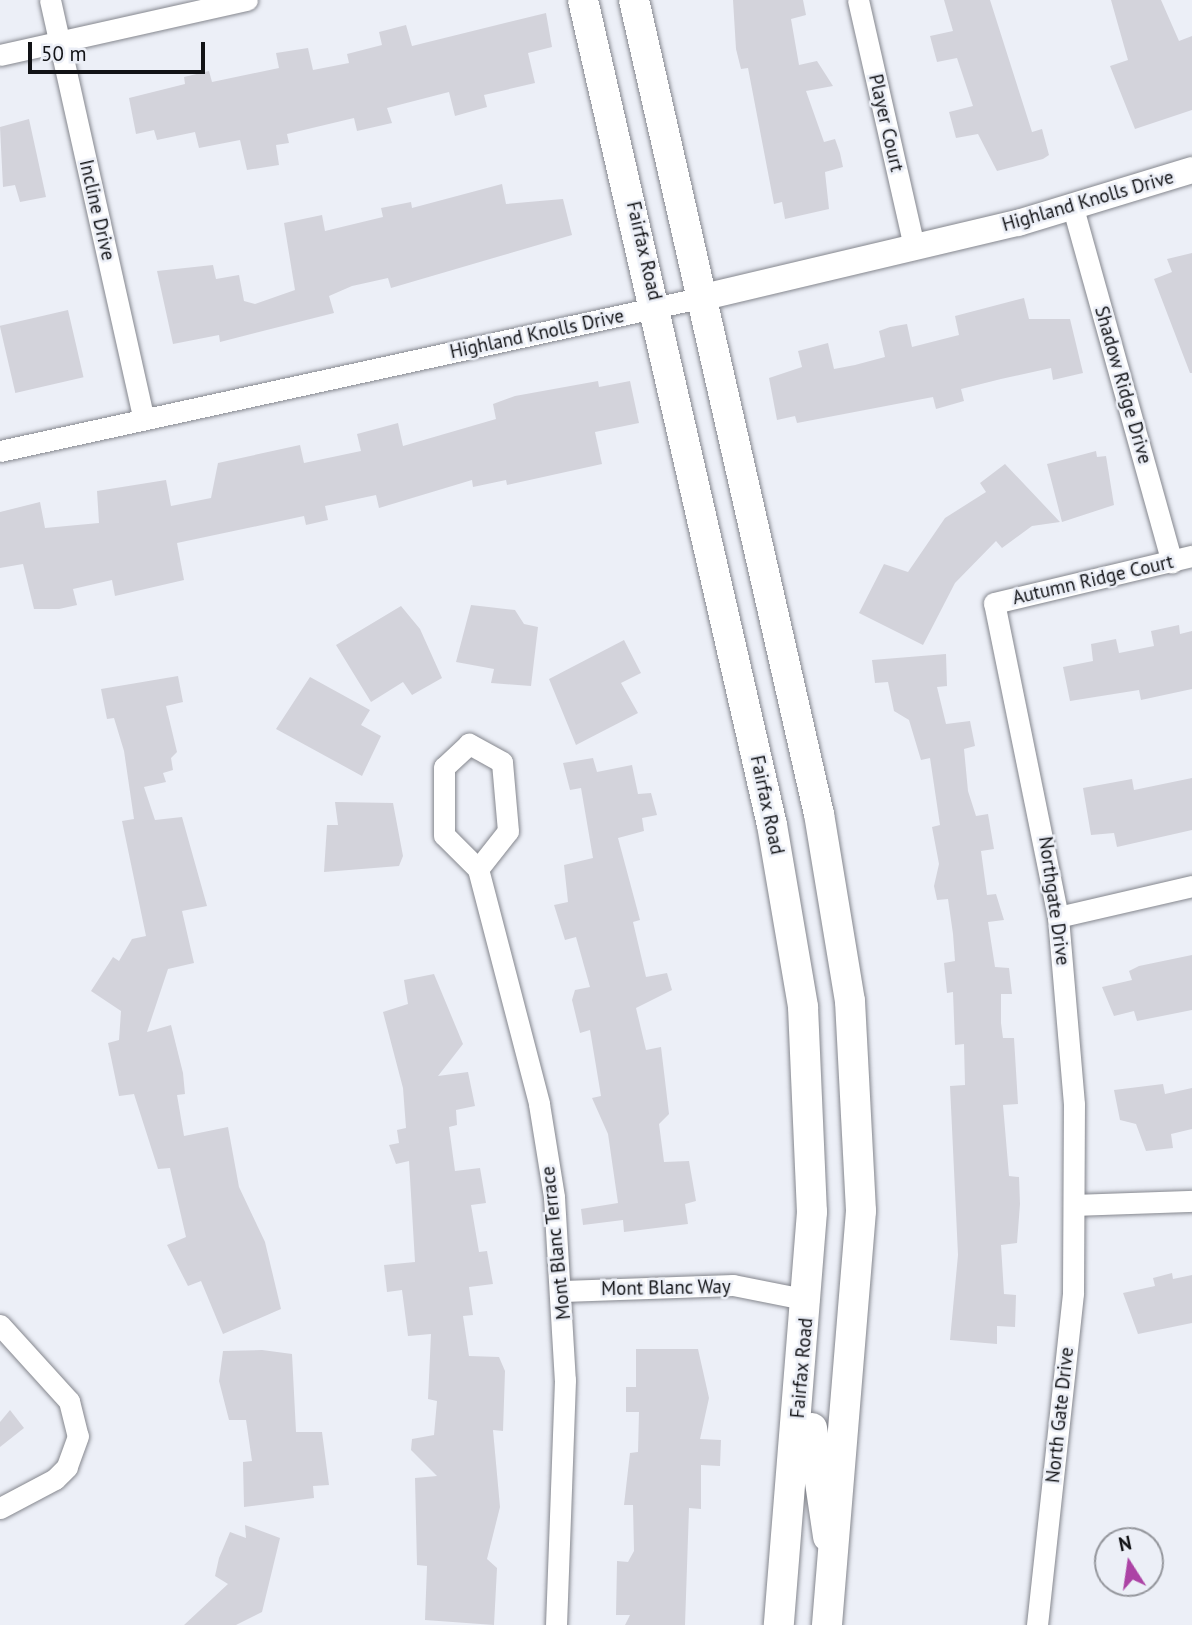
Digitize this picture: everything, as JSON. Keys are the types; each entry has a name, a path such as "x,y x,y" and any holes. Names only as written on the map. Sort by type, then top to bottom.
{"main road":[{"name":"Fairfax Road","path":"583,0 657,308 791,921 811,1125 809,1300 779,1625"},
{"path":"634,0 704,297 819,814 850,1001 861,1211 827,1625"},
{"path":"809,1300 822,1310 811,1441 833,1558"},
{"path":"789,1517 797,1560 790,1625"}],"street":[{"name":"Incline Drive","path":"50,0 145,419"},
{"path":"0,55 247,0"},
{"name":"Player Court","path":"858,0 914,247"},
{"name":"Highland Knolls Drive","path":"0,451 704,297 1073,208 1192,170"},
{"name":"Shadow Ridge Drive","path":"1073,208 1182,559"},
{"name":"Autumn Ridge Court","path":"994,603 1182,559"},
{"name":"Northgate Drive","path":"994,603 1058,917 1074,1092 1076,1205"},
{"path":"469,744 502,762 508,831 478,869 444,835 444,767 469,744"},
{"name":"Mont Blanc Terrace","path":"478,869 539,1104 563,1291 556,1625"},
{"path":"1058,917 1192,886"},
{"path":"1076,1205 1192,1201"},
{"name":"North Gate Drive","path":"1037,1625 1073,1293 1076,1205"},
{"name":"Mont Blanc Way","path":"563,1291 733,1285 809,1300"},
{"path":"0,1325 68,1401 78,1436 71,1460 55,1479 0,1508"}],"building":[{"path":"733,0 803,0 806,15 791,19 799,65 817,61 833,86 806,91 824,142 835,139 843,167 825,172 829,209 785,219 782,202 774,204 748,68 741,69 736,49"},
{"path":"944,0 990,0 1032,132 1042,129 1049,155 1043,159 997,171 978,134 956,138 949,112 973,106 957,58 937,62 930,36 953,31"},
{"path":"1111,0 1161,0 1179,41 1192,36 1192,110 1135,129 1110,66 1128,60"},
{"path":"546,13 552,47 528,53 535,83 484,95 487,107 455,116 449,92 387,108 392,123 357,131 354,118 287,134 289,143 276,145 279,165 247,170 240,140 199,148 195,132 157,140 154,130 136,134 129,98 185,84 184,77 209,71 212,82 279,68 276,53 308,48 313,70 349,63 347,54 382,45 379,32 406,25 412,46"},
{"path":"29,119 46,197 20,202 15,185 3,187 0,127"},
{"path":"502,184 506,204 563,199 572,235 391,288 388,278 352,286 329,296 334,313 220,342 219,335 173,344 157,271 213,265 216,279 239,275 244,301 255,304 295,290 284,223 322,215 325,231 383,217 381,208 411,202 412,208"},
{"path":"1192,253 1190,373 1154,279 1172,272 1167,259"},
{"path":"1024,298 1029,319 1070,319 1083,373 1053,380 1051,368 1001,379 961,389 964,401 936,409 933,397 797,423 795,416 777,420 769,378 802,367 798,351 828,343 834,369 855,365 885,357 879,331 907,324 912,347 959,335 955,316"},
{"path":"68,310 84,377 15,393 0,326"},
{"path":"598,381 599,387 630,381 639,423 595,432 602,464 507,485 506,480 473,487 472,480 379,508 376,495 325,506 328,520 306,525 304,516 177,543 184,580 115,596 112,580 73,589 77,605 59,609 34,609 23,564 0,568 0,512 40,502 45,528 99,523 97,491 166,480 171,506 211,498 218,463 300,445 304,463 361,451 357,434 398,423 403,446 496,419 493,404 515,396"},
{"path":"1096,451 1097,457 1106,456 1114,505 1062,522 1047,464"},
{"path":"1005,464 1060,522 1032,526 1002,548 996,541 955,583 923,645 859,613 884,564 908,572 945,518 986,492 980,483"},
{"path":"471,605 515,610 524,624 538,627 531,686 491,683 494,669 456,662"},
{"path":"401,606 420,629 442,678 412,695 403,682 371,702 336,645"},
{"path":"1179,625 1180,634 1192,631 1192,689 1141,700 1139,690 1070,701 1063,667 1093,661 1091,644 1116,639 1119,653 1154,646 1151,631"},
{"path":"624,640 641,673 621,683 638,713 576,745 549,679"},
{"path":"946,654 947,686 937,687 946,724 970,721 975,746 964,749 968,791 976,816 988,814 994,849 981,851 987,895 996,894 1004,920 988,922 995,967 1009,968 1012,994 1001,994 1001,1023 1003,1038 1014,1038 1018,1104 1003,1105 1009,1176 1019,1177 1020,1204 1017,1243 1001,1245 1004,1294 1016,1295 1015,1327 997,1326 997,1344 950,1340 958,1255 950,1086 965,1085 964,1044 955,1045 953,992 947,993 944,963 955,961 953,934 948,899 937,900 934,886 939,864 932,827 940,825 930,758 921,760 909,720 894,711 888,682 875,683 872,660"},
{"path":"178,676 183,702 166,706 177,752 171,758 173,770 163,773 166,782 144,787 155,820 182,817 207,906 182,911 194,963 168,969 147,1032 171,1025 183,1073 185,1094 177,1095 184,1136 228,1127 239,1187 265,1242 281,1309 223,1334 201,1281 188,1286 167,1245 186,1237 170,1168 158,1169 134,1094 119,1096 108,1043 119,1040 121,1011 91,991 113,957 119,961 132,939 146,936 122,821 134,819 124,751 114,718 107,719 101,689"},
{"path":"310,677 370,710 361,725 381,736 362,776 276,729"},
{"path":"593,758 597,772 632,765 638,794 651,793 657,815 642,818 644,831 618,838 640,920 633,922 646,977 667,973 672,990 636,1008 646,1050 661,1047 669,1114 659,1124 664,1162 689,1161 696,1201 685,1204 688,1224 624,1232 623,1220 583,1225 581,1209 618,1203 608,1134 592,1098 601,1096 590,1030 580,1033 572,1000 575,990 590,987 576,937 565,940 554,905 568,902 564,865 593,858 581,788 570,790 563,763"},
{"path":"1192,778 1192,830 1117,847 1114,833 1091,835 1083,788 1132,779 1134,790"},
{"path":"335,802 393,803 403,856 399,866 324,872 327,825 338,825"},
{"path":"1192,955 1192,1010 1137,1021 1134,1011 1114,1016 1102,987 1132,980 1129,971 1139,966"},
{"path":"434,974 463,1044 438,1076 468,1072 475,1106 456,1110 457,1125 449,1127 455,1171 480,1168 486,1203 471,1205 479,1252 487,1251 493,1284 469,1287 473,1315 463,1316 469,1356 499,1357 505,1371 503,1431 493,1430 500,1507 487,1559 497,1568 494,1625 425,1620 427,1566 417,1565 415,1478 437,1476 411,1450 412,1439 434,1435 437,1401 428,1399 431,1334 408,1336 402,1290 387,1292 384,1265 415,1262 409,1161 396,1164 389,1145 399,1143 397,1130 406,1128 403,1088 383,1012 408,1004 404,980"},
{"path":"1163,1084 1165,1094 1192,1088 1192,1129 1171,1134 1173,1148 1146,1151 1136,1124 1120,1120 1114,1090"},
{"path":"1172,1273 1173,1279 1192,1275 1192,1323 1138,1334 1123,1293 1155,1286 1153,1278"},
{"path":"636,1349 698,1349 709,1398 700,1439 721,1440 720,1466 701,1465 701,1509 689,1508 685,1625 625,1625 630,1615 616,1615 617,1561 628,1562 634,1551 633,1505 624,1505 630,1453 638,1452 639,1412 626,1412 626,1387 636,1387"},
{"path":"262,1350 292,1354 296,1432 322,1432 329,1485 313,1486 314,1498 244,1507 243,1462 252,1461 246,1420 229,1420 219,1381 223,1351"},
{"path":"10,1410 24,1428 0,1447 0,1422"},
{"path":"245,1525 280,1538 262,1612 236,1625 184,1625 228,1584 215,1576 219,1558 230,1532 246,1538"}]}
